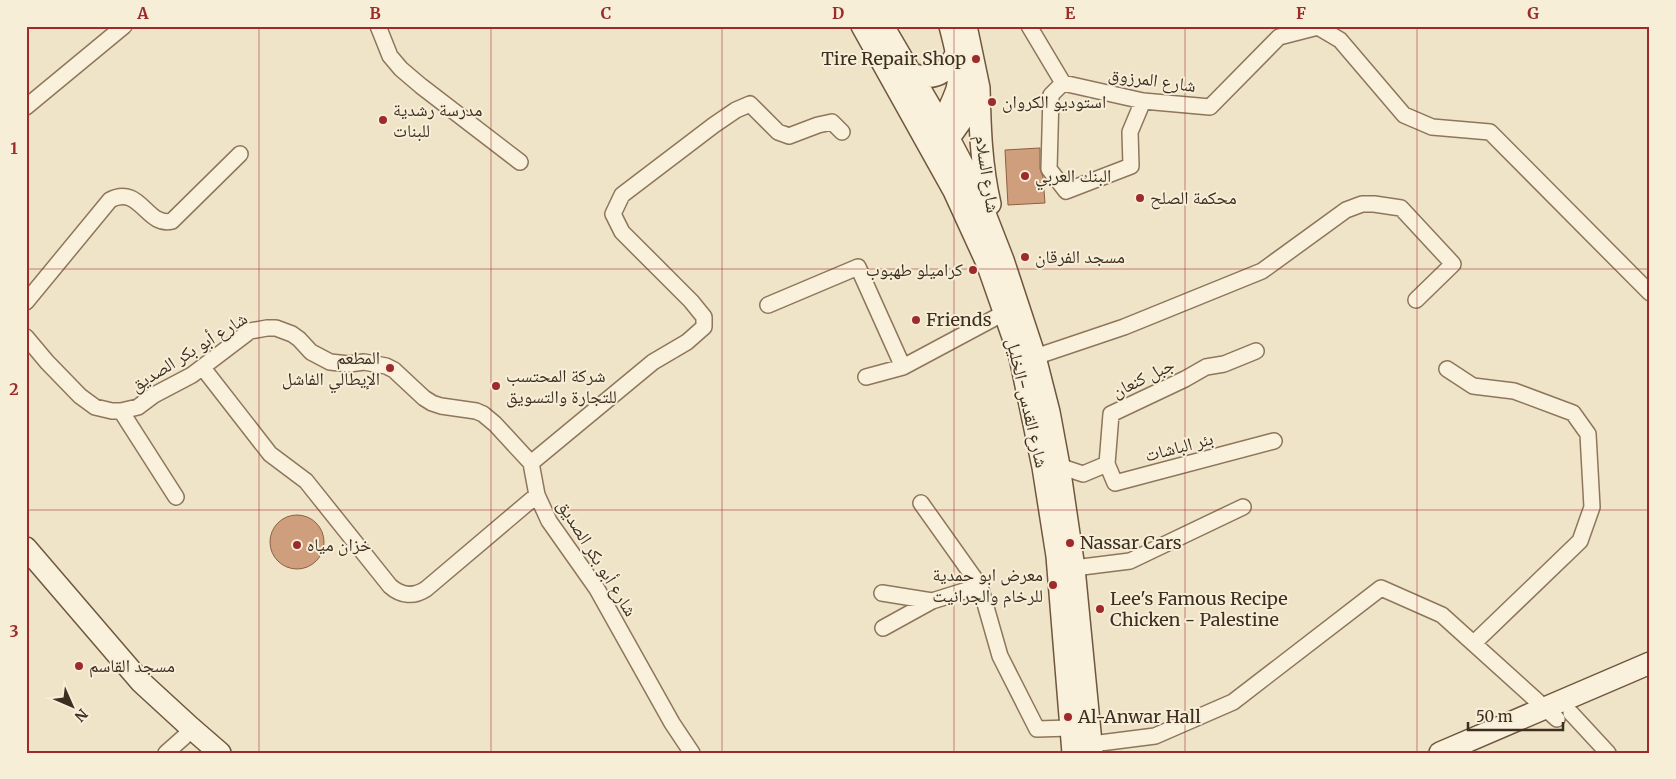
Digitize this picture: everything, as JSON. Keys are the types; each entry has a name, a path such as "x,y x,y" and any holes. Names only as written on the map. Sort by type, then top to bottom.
{"main road":[{"name":"شارع القدس-الخليل","path":"862,26 954,191 987,263 1020,357 1043,467 1057,556 1072,753"},
{"name":"شارع القدس-الخليل","path":"883,26 945,131 987,219 1003,260 1035,357 1049,412 1059,466 1074,568 1092,748"},
{"name":"شارع السلام","path":"933,153 945,131 957,88 958,69 950,26"},
{"name":"شارع السلام","path":"966,26 979,88 980,140 985,182 1003,260"},
{"path":"911,74 930,77 941,74 950,66 956,54"},
{"name":"شارع السلام","path":"945,131 973,104 979,88"},
{"path":"26,548 141,682 220,753"},
{"path":"26,566 136,690 203,753"},
{"path":"1475,753 1558,714 1650,663"},
{"path":"1440,753 1558,714 1650,678"}],"street":[{"path":"26,107 124,26"},
{"path":"378,26 390,56 401,69 520,162"},
{"path":"1029,26 1063,84 1051,95 1049,169 1066,191 1131,166 1130,132 1143,101"},
{"name":"شارع المرزوق","path":"1063,84 1143,101 1210,107 1279,37 1318,27 1340,40 1404,115 1432,127 1490,132 1650,293"},
{"path":"532,463 652,362 687,342 704,327 704,317 691,301 622,232 613,214 622,195 714,125 736,110 750,104 778,132 789,136 832,122 842,132"},
{"path":"26,302 110,200 120,196 131,198 158,220 170,222 240,154"},
{"path":"1035,357 1124,327 1262,271 1350,207 1362,204 1401,208 1453,264 1416,300"},
{"path":"768,305 858,267 903,367"},
{"path":"866,376 903,367 1004,313"},
{"name":"شارع أبو بكر الصديق","path":"26,337 47,362 87,402 103,410 120,411 138,407 154,395 203,368 250,332 268,328 284,330 299,339 311,352 321,358 339,364 364,362 386,366 394,370 432,403 483,414 532,463 537,495 549,521 597,590 672,723 692,753"},
{"name":"جبل كنعان","path":"1107,464 1111,414 1206,367 1224,364 1256,351"},
{"path":"203,368 270,454 306,481 390,586 403,594 412,594 426,590 537,495"},
{"path":"1447,369 1474,386 1514,391 1573,413 1588,434 1592,506 1580,541 1474,643"},
{"path":"120,411 176,497"},
{"name":"بئر الباشات","path":"1107,464 1115,484 1274,441"},
{"path":"1059,466 1083,474 1107,464"},
{"path":"921,502 980,586 1000,656 1037,729 1070,728"},
{"path":"1074,568 1130,561 1243,508"},
{"path":"883,628 932,601 980,586"},
{"path":"1092,748 1155,736 1233,702 1381,588 1442,614 1558,714 1608,753"},
{"path":"882,593 932,601"},
{"path":"166,753 184,737"}],"building":[{"name":"البنك العربي","path":"1040,148 1040,169 1043,177 1045,203 1008,205 1005,150"},
{"name":"خزان مياه","path":"297,515 307,517 316,523 322,532 324,542 322,552 316,561 307,567 297,569 287,567 278,561 272,552 270,542 272,532 278,523 287,517"}],"place":[{"name":"Tire Repair Shop","path":"976,59"},
{"name":"استوديو الكروان","path":"992,102"},
{"name":"مدرسة رشدية للبنات","path":"383,120"},
{"name":"البنك العربي","path":"1025,176"},
{"name":"محكمة الصلح","path":"1140,198"},
{"name":"مسجد الفرقان","path":"1025,257"},
{"name":"كراميلو طهبوب","path":"973,270"},
{"name":"Friends","path":"916,320"},
{"name":"المطعم الإيطالي الفاشل","path":"390,368"},
{"name":"شركة المحتسب للتجارة والتسويق","path":"496,386"},
{"name":"Nassar Cars","path":"1070,543"},
{"name":"خزان مياه","path":"297,545"},
{"name":"معرض ابو حمدية للرخام والجرانيت","path":"1053,585"},
{"name":"Lee's Famous Recipe Chicken - Palestine","path":"1100,609"},
{"name":"مسجد القاسم","path":"79,666"},
{"name":"Al-Anwar Hall","path":"1068,717"}]}
